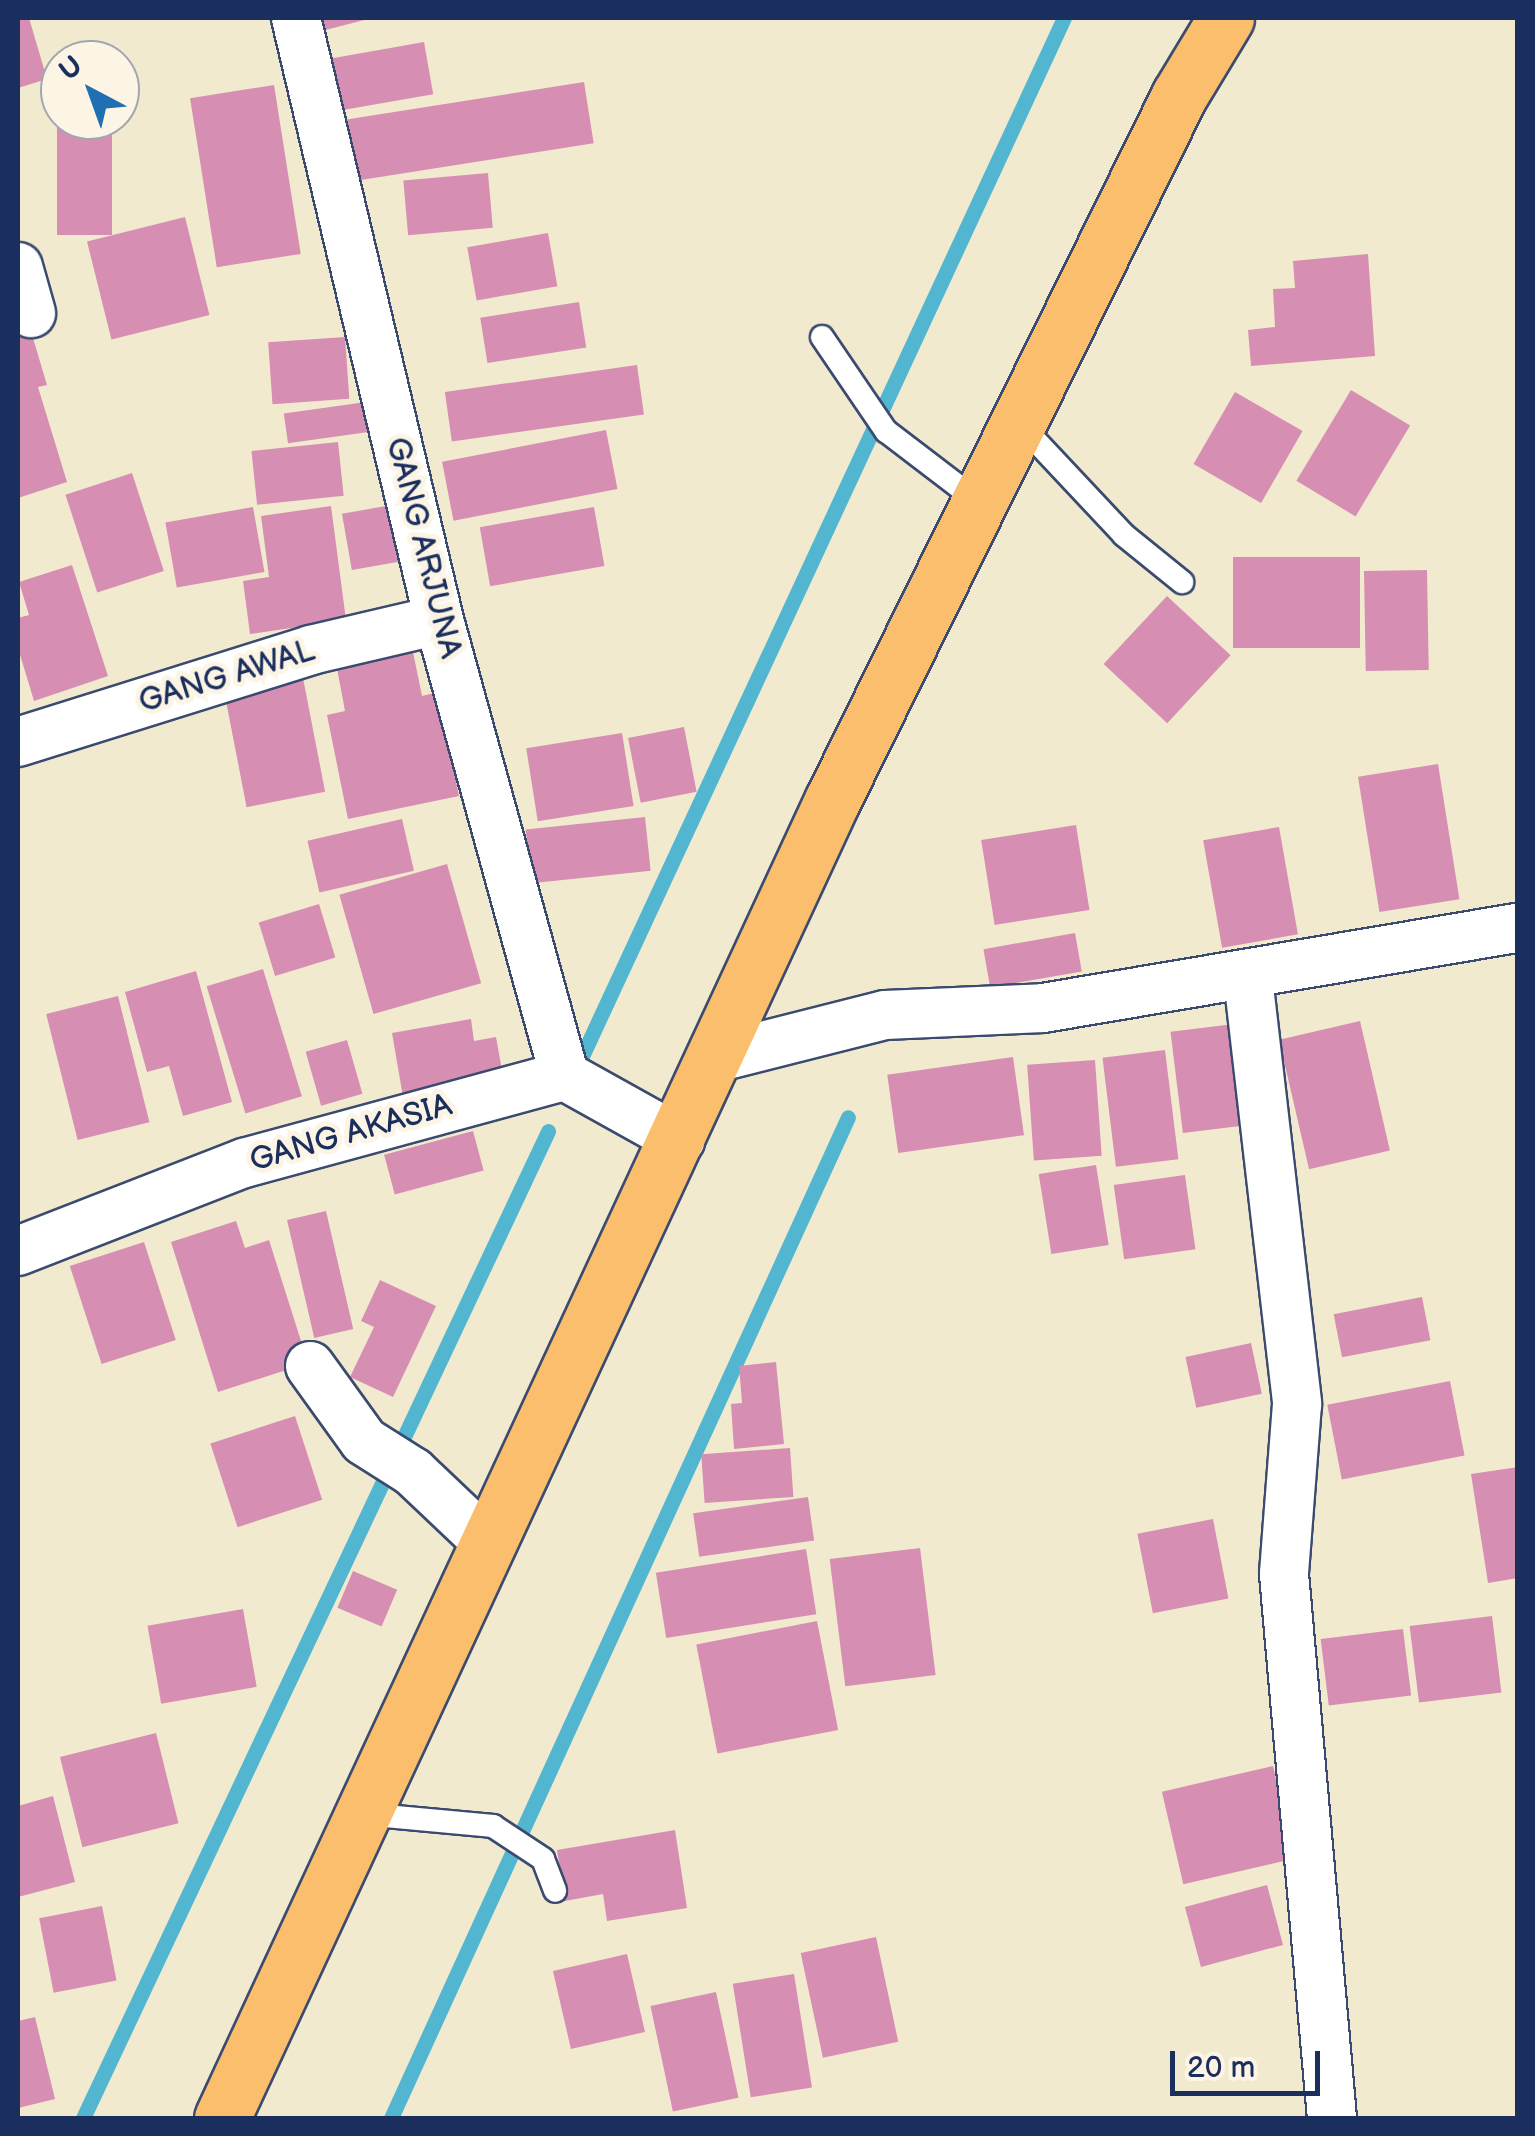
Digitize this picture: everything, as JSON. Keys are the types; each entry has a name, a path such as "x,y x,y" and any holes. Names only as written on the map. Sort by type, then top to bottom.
{"main road":[{"path":"222,2118 719,1057 833,799 1178,96 1226,18"}],"street":[{"name":"GANG ARJUNA","path":"296,18 439,620 564,1076"},
{"path":"18,267 31,313"},
{"name":"GANG AWAL","path":"18,742 311,650 439,620"},
{"path":"719,1057 885,1015 1043,1008 1248,978 1518,928"},
{"path":"1248,978 1297,1404 1284,1574 1332,2118"},
{"path":"564,1076 680,1140"},
{"name":"GANG AKASIA","path":"18,1251 244,1163 564,1076"},
{"path":"310,1366 364,1441 413,1472 489,1544"}],"lane":[{"path":"822,336 860,398 886,431 979,502"},
{"path":"1018,422 1124,536 1182,582"},
{"path":"364,1814 493,1826 526,1842 543,1858 554,1891"}],"building":[{"path":"18,18 29,18 40,55 40,81 18,88"},
{"path":"310,18 368,18 368,19 314,33"},
{"path":"424,42 433,94 342,110 332,58"},
{"path":"584,82 594,143 355,181 345,120"},
{"path":"274,85 301,254 217,267 190,98"},
{"path":"57,140 112,140 112,235 57,235"},
{"path":"488,173 493,228 408,235 403,180"},
{"path":"185,217 209,315 111,339 87,241"},
{"path":"548,233 557,286 477,300 467,247"},
{"path":"1368,254 1375,356 1251,366 1248,330 1275,327 1273,289 1295,288 1293,261"},
{"path":"579,302 586,347 487,363 480,318"},
{"path":"30,328 47,385 38,387 67,482 18,498 18,332"},
{"path":"345,337 349,399 273,404 268,342"},
{"path":"637,365 644,415 452,442 445,392"},
{"path":"1351,390 1410,426 1356,516 1296,481"},
{"path":"1235,392 1303,431 1261,503 1194,464"},
{"path":"366,402 370,432 288,443 284,414"},
{"path":"606,430 617,489 454,521 442,462"},
{"path":"338,442 344,496 257,505 251,451"},
{"path":"132,473 164,571 97,593 65,495"},
{"path":"403,503 413,559 352,570 342,514"},
{"path":"331,506 346,620 250,634 243,581 269,577 261,516"},
{"path":"253,507 264,572 177,587 165,522"},
{"path":"594,507 604,566 490,586 480,527"},
{"path":"1233,557 1360,557 1360,648 1233,648"},
{"path":"72,565 108,676 34,701 18,648 18,618 29,615 19,582"},
{"path":"1427,570 1429,670 1366,671 1364,571"},
{"path":"1167,596 1231,655 1167,723 1104,664"},
{"path":"412,647 422,696 438,692 459,796 348,819 327,715 345,711 336,663"},
{"path":"303,678 325,792 247,807 224,693"},
{"path":"684,727 697,792 641,803 628,738"},
{"path":"622,733 634,806 538,821 526,748"},
{"path":"1438,764 1459,899 1379,912 1358,777"},
{"path":"645,817 651,871 531,883 526,830"},
{"path":"402,819 414,871 319,892 307,841"},
{"path":"1076,825 1089,910 995,925 981,840"},
{"path":"1279,827 1298,934 1222,948 1203,840"},
{"path":"447,864 481,983 374,1014 339,895"},
{"path":"319,904 335,958 275,976 259,922"},
{"path":"1075,933 1082,971 990,988 983,949"},
{"path":"263,969 302,1096 245,1113 207,986"},
{"path":"196,971 232,1102 183,1116 169,1066 147,1072 125,992"},
{"path":"118,996 149,1122 78,1140 46,1014"},
{"path":"471,1019 474,1041 496,1037 503,1076 404,1103 392,1033"},
{"path":"1360,1021 1390,1151 1309,1169 1279,1040"},
{"path":"1234,1024 1246,1125 1183,1133 1170,1032"},
{"path":"347,1040 362,1094 321,1106 306,1052"},
{"path":"1165,1050 1178,1159 1116,1167 1102,1058"},
{"path":"1013,1057 1024,1135 898,1153 887,1075"},
{"path":"1095,1060 1102,1156 1034,1161 1027,1065"},
{"path":"473,1131 484,1171 395,1194 384,1155"},
{"path":"1096,1165 1109,1245 1051,1254 1039,1174"},
{"path":"1185,1175 1195,1249 1124,1259 1114,1185"},
{"path":"326,1211 353,1329 314,1338 287,1220"},
{"path":"236,1221 245,1248 269,1240 308,1363 218,1392 171,1242"},
{"path":"144,1242 176,1340 102,1364 70,1266"},
{"path":"380,1280 436,1306 393,1397 350,1377 374,1327 361,1321"},
{"path":"1422,1297 1430,1340 1342,1357 1334,1314"},
{"path":"1251,1343 1262,1394 1196,1408 1185,1357"},
{"path":"776,1362 784,1444 734,1449 731,1404 742,1403 739,1366"},
{"path":"1450,1381 1465,1456 1342,1479 1327,1405"},
{"path":"295,1416 322,1500 238,1527 210,1444"},
{"path":"790,1448 793,1497 705,1503 701,1454"},
{"path":"1518,1467 1518,1578 1488,1583 1471,1474"},
{"path":"808,1497 814,1541 699,1557 693,1513"},
{"path":"1213,1519 1228,1599 1153,1613 1137,1534"},
{"path":"920,1548 936,1675 845,1686 830,1559"},
{"path":"806,1549 816,1614 666,1638 656,1573"},
{"path":"353,1571 397,1590 382,1627 337,1608"},
{"path":"243,1609 257,1687 161,1704 147,1626"},
{"path":"1492,1616 1501,1692 1419,1703 1410,1626"},
{"path":"817,1621 838,1730 717,1753 696,1644"},
{"path":"1403,1629 1411,1696 1329,1706 1321,1639"},
{"path":"156,1733 178,1823 82,1847 60,1757"},
{"path":"1273,1766 1294,1859 1183,1884 1162,1792"},
{"path":"53,1796 75,1882 18,1897 18,1806"},
{"path":"675,1830 687,1908 607,1921 603,1894 565,1901 557,1850"},
{"path":"1267,1885 1283,1945 1201,1967 1185,1907"},
{"path":"102,1906 117,1981 54,1993 39,1918"},
{"path":"876,1937 898,2042 823,2058 801,1953"},
{"path":"627,1954 645,2032 571,2049 553,1971"},
{"path":"794,1974 812,2088 751,2097 733,1984"},
{"path":"716,1992 738,2098 673,2112 650,2006"},
{"path":"35,2017 55,2099 18,2108 18,2021"}],"waterway":[{"path":"583,1054 1064,18"},
{"path":"391,2118 848,1117"},
{"path":"83,2118 548,1131"}]}
